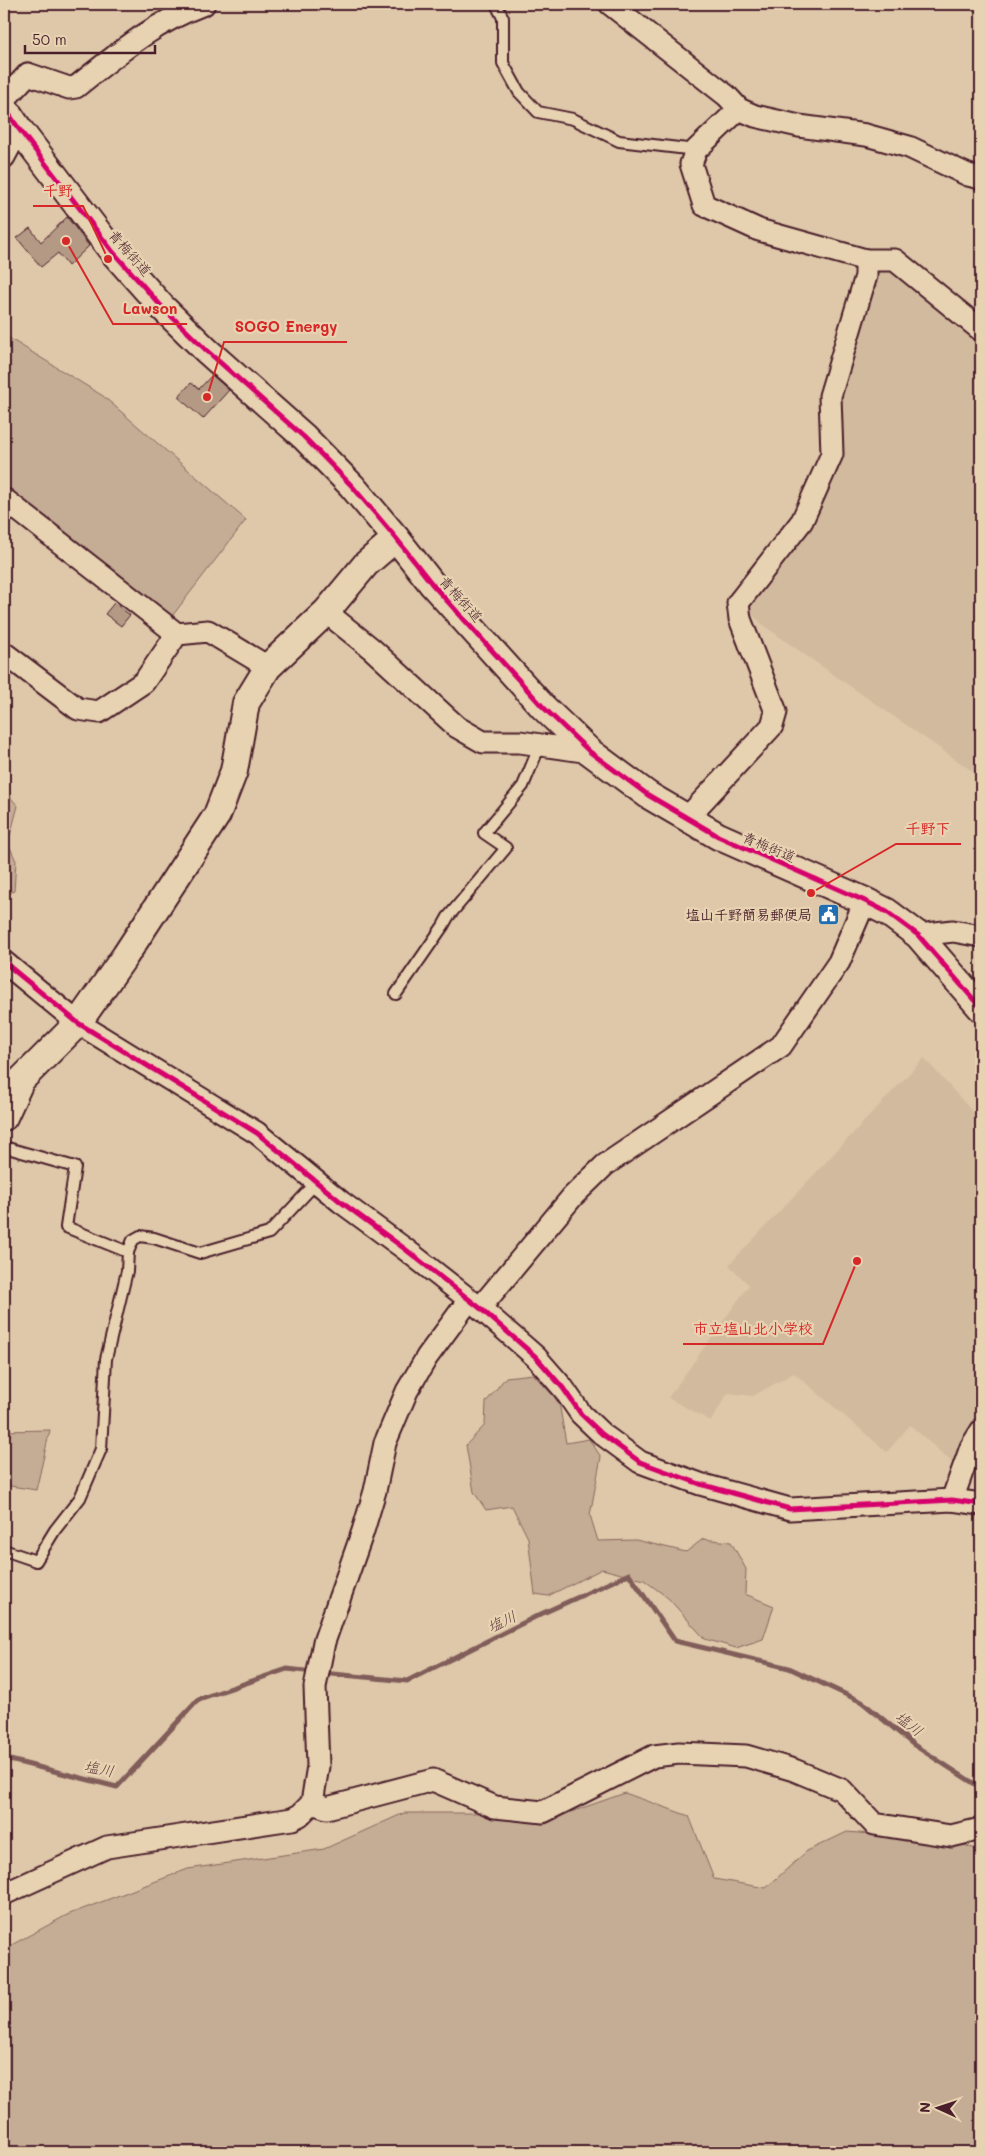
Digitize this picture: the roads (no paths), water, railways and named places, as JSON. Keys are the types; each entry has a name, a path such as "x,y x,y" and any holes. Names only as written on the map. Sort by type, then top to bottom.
{"street":[{"path":"4,100 28,74 69,88 76,87 142,34 177,14 204,4"},
{"path":"610,4 727,96 740,109 764,118 800,126 866,135 909,147 968,175 981,178"},
{"name":"青梅街道","path":"4,107 112,252 162,307 206,350 304,437 352,486 432,584 543,707 590,752 686,818 718,836 865,900 886,912 918,935 981,1008"},
{"path":"740,109 696,150 691,164 704,205 759,230 866,260 896,260 981,330"},
{"path":"4,157 19,129"},
{"path":"686,818 772,726 776,712 740,620 738,603 802,521 832,454 830,396 866,276 866,260"},
{"path":"4,499 177,634 208,631 268,667"},
{"path":"4,1116 21,1080 78,1022 125,956 217,814 234,771 246,703 268,667 326,612 366,564 396,538"},
{"path":"326,612 372,649 457,728 483,742 520,742 590,752"},
{"path":"4,653 78,709 99,712 144,682 177,634"},
{"path":"4,1894 107,1847 292,1819 300,1815 312,1803 318,1766 315,1687 324,1642 363,1531 385,1443 407,1390 422,1366 474,1304 524,1257 573,1196 605,1165 781,1046 839,962 865,900"},
{"path":"918,935 953,931 981,936"},
{"path":"4,962 78,1022 257,1134 316,1183 474,1304 536,1357 563,1388 581,1414 602,1434 640,1462 700,1484 790,1508 952,1500 981,1504"},
{"path":"952,1500 971,1447 981,1431"},
{"path":"312,1803 327,1808 433,1780 495,1807 543,1812 654,1756 679,1753 746,1756 794,1770 842,1790 874,1824 951,1836 981,1829"}],"lane":[{"path":"496,4 503,18 503,63 519,92 538,112 573,119 619,141 696,150"},
{"path":"396,994 448,917 506,848 484,833 523,786 540,745"},
{"path":"4,1146 75,1168 66,1227 128,1252"},
{"path":"4,1550 36,1561 55,1530 80,1498 100,1449 106,1359 127,1270 128,1252 133,1240 140,1236 154,1238 200,1253 269,1233 316,1183"}],"waterway":[{"name":"塩川","path":"322,1673 407,1681 541,1614 629,1574 675,1641 789,1668 862,1702 914,1745 981,1788"},
{"name":"塩川","path":"4,1760 117,1787 199,1699 287,1669 314,1672"}],"place":[{"name":"Lawson","path":"66,241"},
{"name":"千野","path":"108,259"},
{"name":"SOGO Energy","path":"207,397"},
{"name":"千野下","path":"811,893"},
{"name":"塩山千野簡易郵便局","path":"828,915"},
{"name":"市立塩山北小学校","path":"857,1261"}]}
